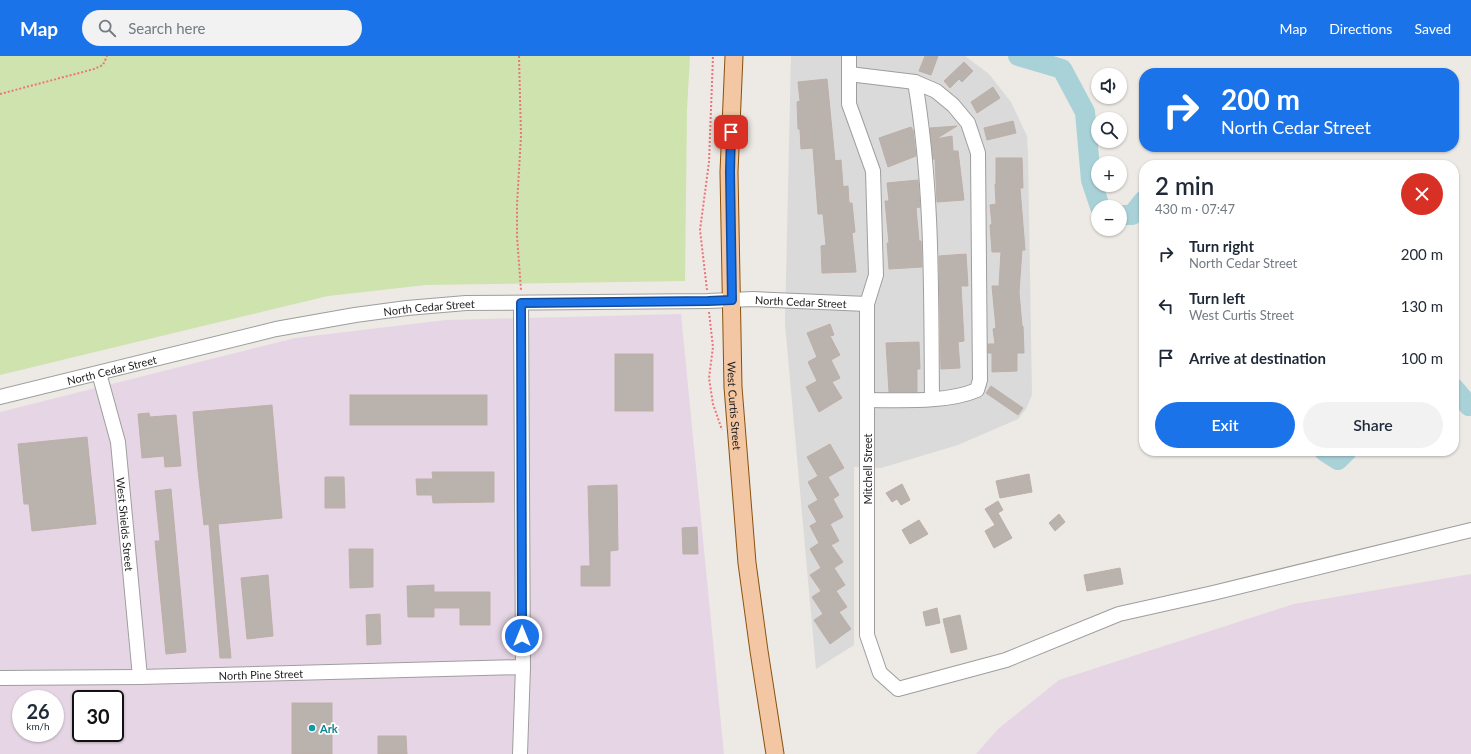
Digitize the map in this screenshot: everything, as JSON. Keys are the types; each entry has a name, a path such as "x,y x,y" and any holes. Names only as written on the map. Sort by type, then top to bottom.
{"main road":[{"name":"West Curtis Street","path":"734,56 730,172 733,387 747,562 775,754"}],"street":[{"name":"Mitchell Street","path":"849,56 849,104 873,171 876,274 867,304 867,635 880,673 898,689 1006,660 1118,614 1213,593 1471,530"},
{"path":"849,74 915,82 936,91 953,105 968,123 978,153 980,380 977,390 967,394 932,399 867,400"},
{"path":"915,82 922,120 930,225 932,399"},
{"name":"North Cedar Street","path":"0,397 276,329 355,315 407,308 466,303 708,301 753,299 867,304"},
{"path":"520,754 522,667 521,303"},
{"name":"West Shields Street","path":"99,373 118,442 140,677"},
{"name":"North Pine Street","path":"0,678 140,677 522,667"}],"path":[{"path":"0,94 94,69 103,65 107,56"},
{"path":"519,56 521,136 517,205 521,303"}],"shaded area":[{"path":"791,56 965,56 989,74 1011,102 1027,136 1028,153 1032,395 1026,409 1018,419 958,445 881,468 854,467 854,645 816,669 785,324"},
{"path":"681,314 724,754 0,754 0,412 295,338 446,320"},
{"path":"1471,574 1471,754 976,754 998,729 1059,680 1294,604"}],"green space":[{"path":"0,56 690,56 687,109 685,281 426,285 328,296 0,375"}],"building":[{"path":"925,56 938,56 931,75 919,71"},
{"path":"964,62 973,71 962,82 959,79 950,88 944,81"},
{"path":"827,79 835,161 841,160 843,186 840,187 848,186 849,203 852,203 855,232 852,233 856,272 822,273 821,246 826,245 823,214 818,214 813,148 801,149 800,129 798,129 797,102 800,101 798,82"},
{"path":"993,87 1000,98 977,113 971,102"},
{"path":"1013,121 1016,133 987,140 984,128"},
{"path":"957,126 936,139 952,136 953,151 958,151 964,200 937,202 935,159 933,159 930,128"},
{"path":"911,127 913,130 916,156 888,167 879,138"},
{"path":"996,158 1022,158 1023,188 1020,188 1025,250 1022,250 1019,292 1023,326 1024,353 1017,353 1017,371 992,372 992,353 988,353 988,344 995,344 993,329 996,328 992,286 999,286 1001,252 992,252 990,225 992,224 990,205 996,204"},
{"path":"918,180 920,207 916,208 919,241 921,241 922,267 889,269 887,243 889,243 885,201 889,201 887,183"},
{"path":"966,254 968,286 961,286 964,341 958,342 960,368 941,369 939,256"},
{"path":"830,324 834,335 830,336 840,355 831,360 840,378 832,382 842,398 819,412 806,387 817,381 808,362 817,357 807,333"},
{"path":"919,342 920,369 917,369 917,392 889,392 886,343"},
{"path":"615,354 653,354 653,411 615,411"},
{"path":"991,386 1023,408 1018,415 986,393"},
{"path":"350,395 487,395 487,425 350,425"},
{"path":"272,405 282,518 218,524 231,658 220,658 209,524 204,525 193,412"},
{"path":"149,413 150,417 176,415 181,466 165,467 164,456 142,458 138,414"},
{"path":"87,437 96,524 32,531 29,504 24,504 18,444"},
{"path":"830,444 844,468 828,477 839,495 833,499 843,517 830,524 839,541 831,545 843,562 834,568 845,585 836,591 847,607 839,612 851,629 830,644 814,620 823,614 812,597 821,591 810,575 821,568 810,549 819,543 810,526 817,522 808,506 818,500 808,482 818,476 807,457"},
{"path":"432,472 494,472 494,502 433,503 432,495 417,495 416,479 433,479"},
{"path":"1029,474 1032,492 1000,498 996,481"},
{"path":"325,477 344,477 345,508 325,508"},
{"path":"902,484 910,500 901,505 897,499 892,502 886,493"},
{"path":"617,485 618,550 610,551 610,586 581,586 581,566 590,566 588,486"},
{"path":"171,489 186,652 166,654 155,541 160,541 155,491"},
{"path":"998,501 1003,510 998,513 1012,538 994,548 985,531 995,525 985,509"},
{"path":"1059,514 1065,522 1055,531 1049,523"},
{"path":"919,520 928,534 910,544 902,530"},
{"path":"697,527 698,554 683,554 682,528"},
{"path":"349,549 373,549 373,587 350,588"},
{"path":"1120,568 1123,584 1087,591 1084,575"},
{"path":"268,575 273,636 247,639 241,578"},
{"path":"434,585 434,592 490,592 490,625 460,625 460,608 434,608 434,617 408,617 407,586"},
{"path":"937,608 940,623 926,626 923,612"},
{"path":"380,614 381,644 367,645 366,615"},
{"path":"960,615 967,649 951,653 943,619"},
{"name":"Ark","path":"292,703 332,703 332,754 292,754"},
{"path":"378,736 406,736 407,754 378,754"}],"waterway":[{"path":"1018,56 1062,69 1085,112 1091,180 1098,200"},
{"path":"1127,215 1132,215 1139,206"},
{"path":"1459,394 1469,406 1471,406"},
{"path":"1332,456 1338,460 1342,456"}],"place":[{"name":"Ark","path":"312,728"}],"route":[{"path":"522,636 521,303 732,300 730,235 731,132"}]}
